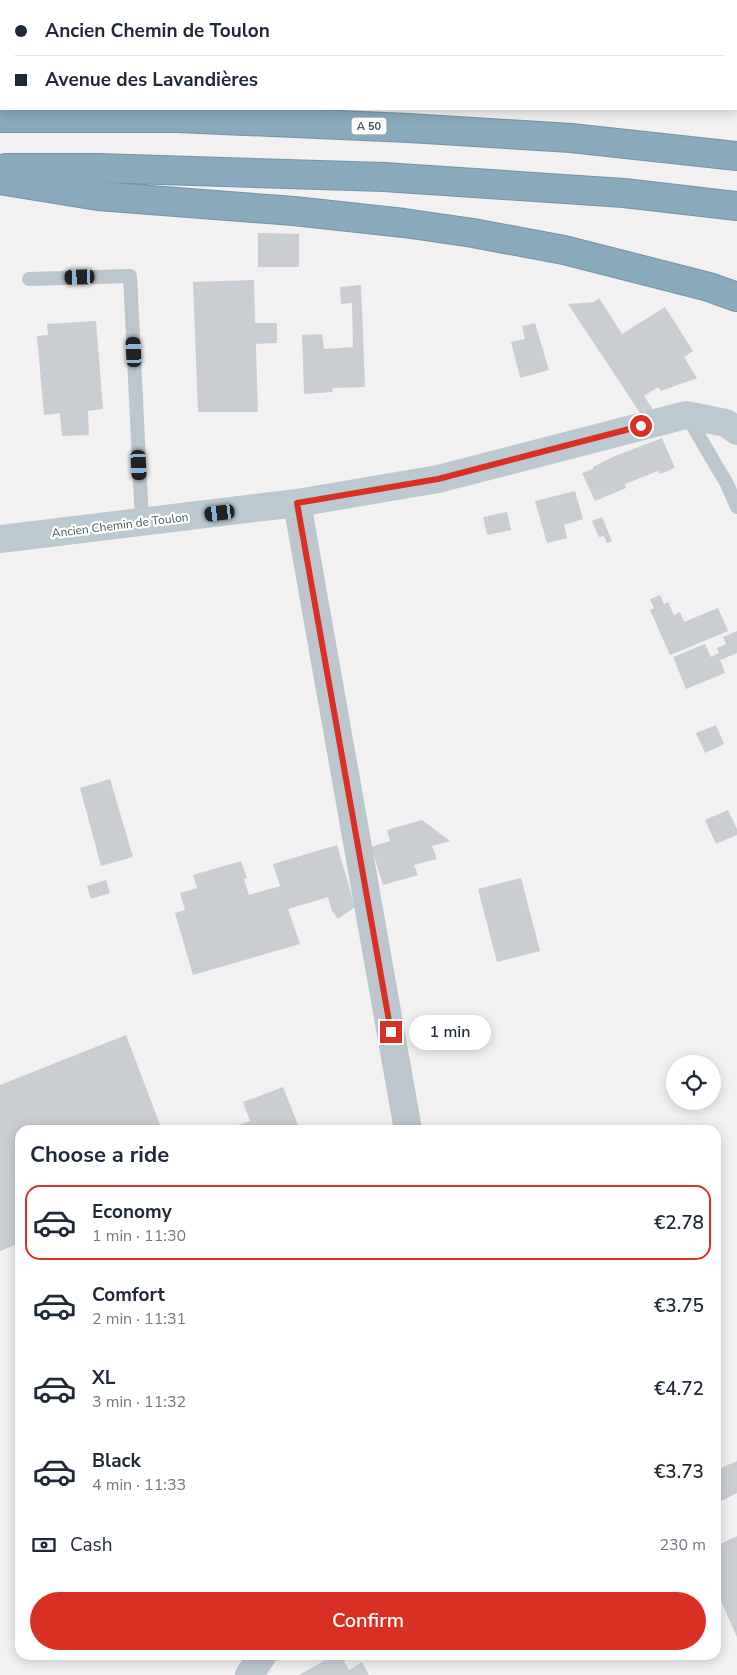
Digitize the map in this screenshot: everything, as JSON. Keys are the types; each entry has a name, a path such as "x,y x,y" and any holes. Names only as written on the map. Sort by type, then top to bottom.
{"highway":[{"path":"0,116 51,110"},
{"name":"A 50","path":"0,116 178,118 409,128 571,138 737,156"},
{"path":"0,168 98,168 384,177 624,193 737,206"},
{"path":"0,180 98,196 294,211 404,223 473,233 564,250 708,287 737,297"}],"main road":[{"name":"Ancien Chemin de Toulon","path":"0,540 297,503 438,479 686,415 726,423 737,431"}],"street":[{"path":"297,503 407,1125"},
{"path":"249,1675 260,1660"}],"lane":[{"path":"29,279 130,276 142,522"},
{"path":"686,415 727,484 737,507"}],"building":[{"path":"258,233 299,234 299,267 258,267"},
{"path":"254,280 255,323 277,323 277,343 256,344 258,412 198,412 193,282"},
{"path":"361,285 365,387 332,388 333,392 304,394 302,335 322,334 324,349 353,347 352,303 341,304 340,287"},
{"path":"599,298 622,334 665,307 693,351 684,357 697,378 661,391 658,387 644,396 655,412 644,419 568,304 594,302"},
{"path":"96,321 103,409 88,411 89,435 62,436 60,413 44,415 37,336 48,335 47,324"},
{"path":"535,323 549,370 520,378 511,342 525,339 522,326"},
{"path":"662,438 675,468 660,474 658,471 625,484 626,488 595,501 582,473 615,456"},
{"path":"575,491 583,519 564,525 567,538 547,543 535,501"},
{"path":"507,512 511,530 487,535 483,517"},
{"path":"602,517 612,541 607,543 604,536 599,537 592,521"},
{"path":"660,595 664,604 668,602 674,615 680,612 684,622 718,608 728,631 670,655 650,610 654,608 650,599"},
{"path":"737,631 737,653 720,660 725,673 686,689 673,657 705,644 711,657 719,653 717,648 726,644 723,637"},
{"path":"716,725 724,744 705,753 696,733"},
{"path":"110,779 133,857 101,866 80,788"},
{"path":"728,810 737,829 737,835 716,844 705,820"},
{"path":"422,820 450,841 432,846 437,859 414,865 418,875 383,885 371,847 390,841 387,830"},
{"path":"337,845 355,907 338,919 332,911 328,897 288,909 300,944 193,975 175,913 185,910 180,893 197,888 193,875 241,861 247,878 244,879 249,895 280,886 273,864"},
{"path":"521,878 540,951 497,962 478,889"},
{"path":"106,880 110,893 91,899 87,886"},
{"path":"126,1035 160,1125 15,1125 15,1245 0,1251 0,1085"},
{"path":"283,1087 298,1125 239,1125 250,1121 243,1102"},
{"path":"737,1461 737,1493 721,1501 721,1468"},
{"path":"737,1536 737,1637 721,1601 721,1544"},
{"path":"325,1660 346,1660 344,1661 349,1670 362,1662 369,1675 299,1675"}],"route":[{"path":"391,1032 297,503 438,479 641,426"}]}
